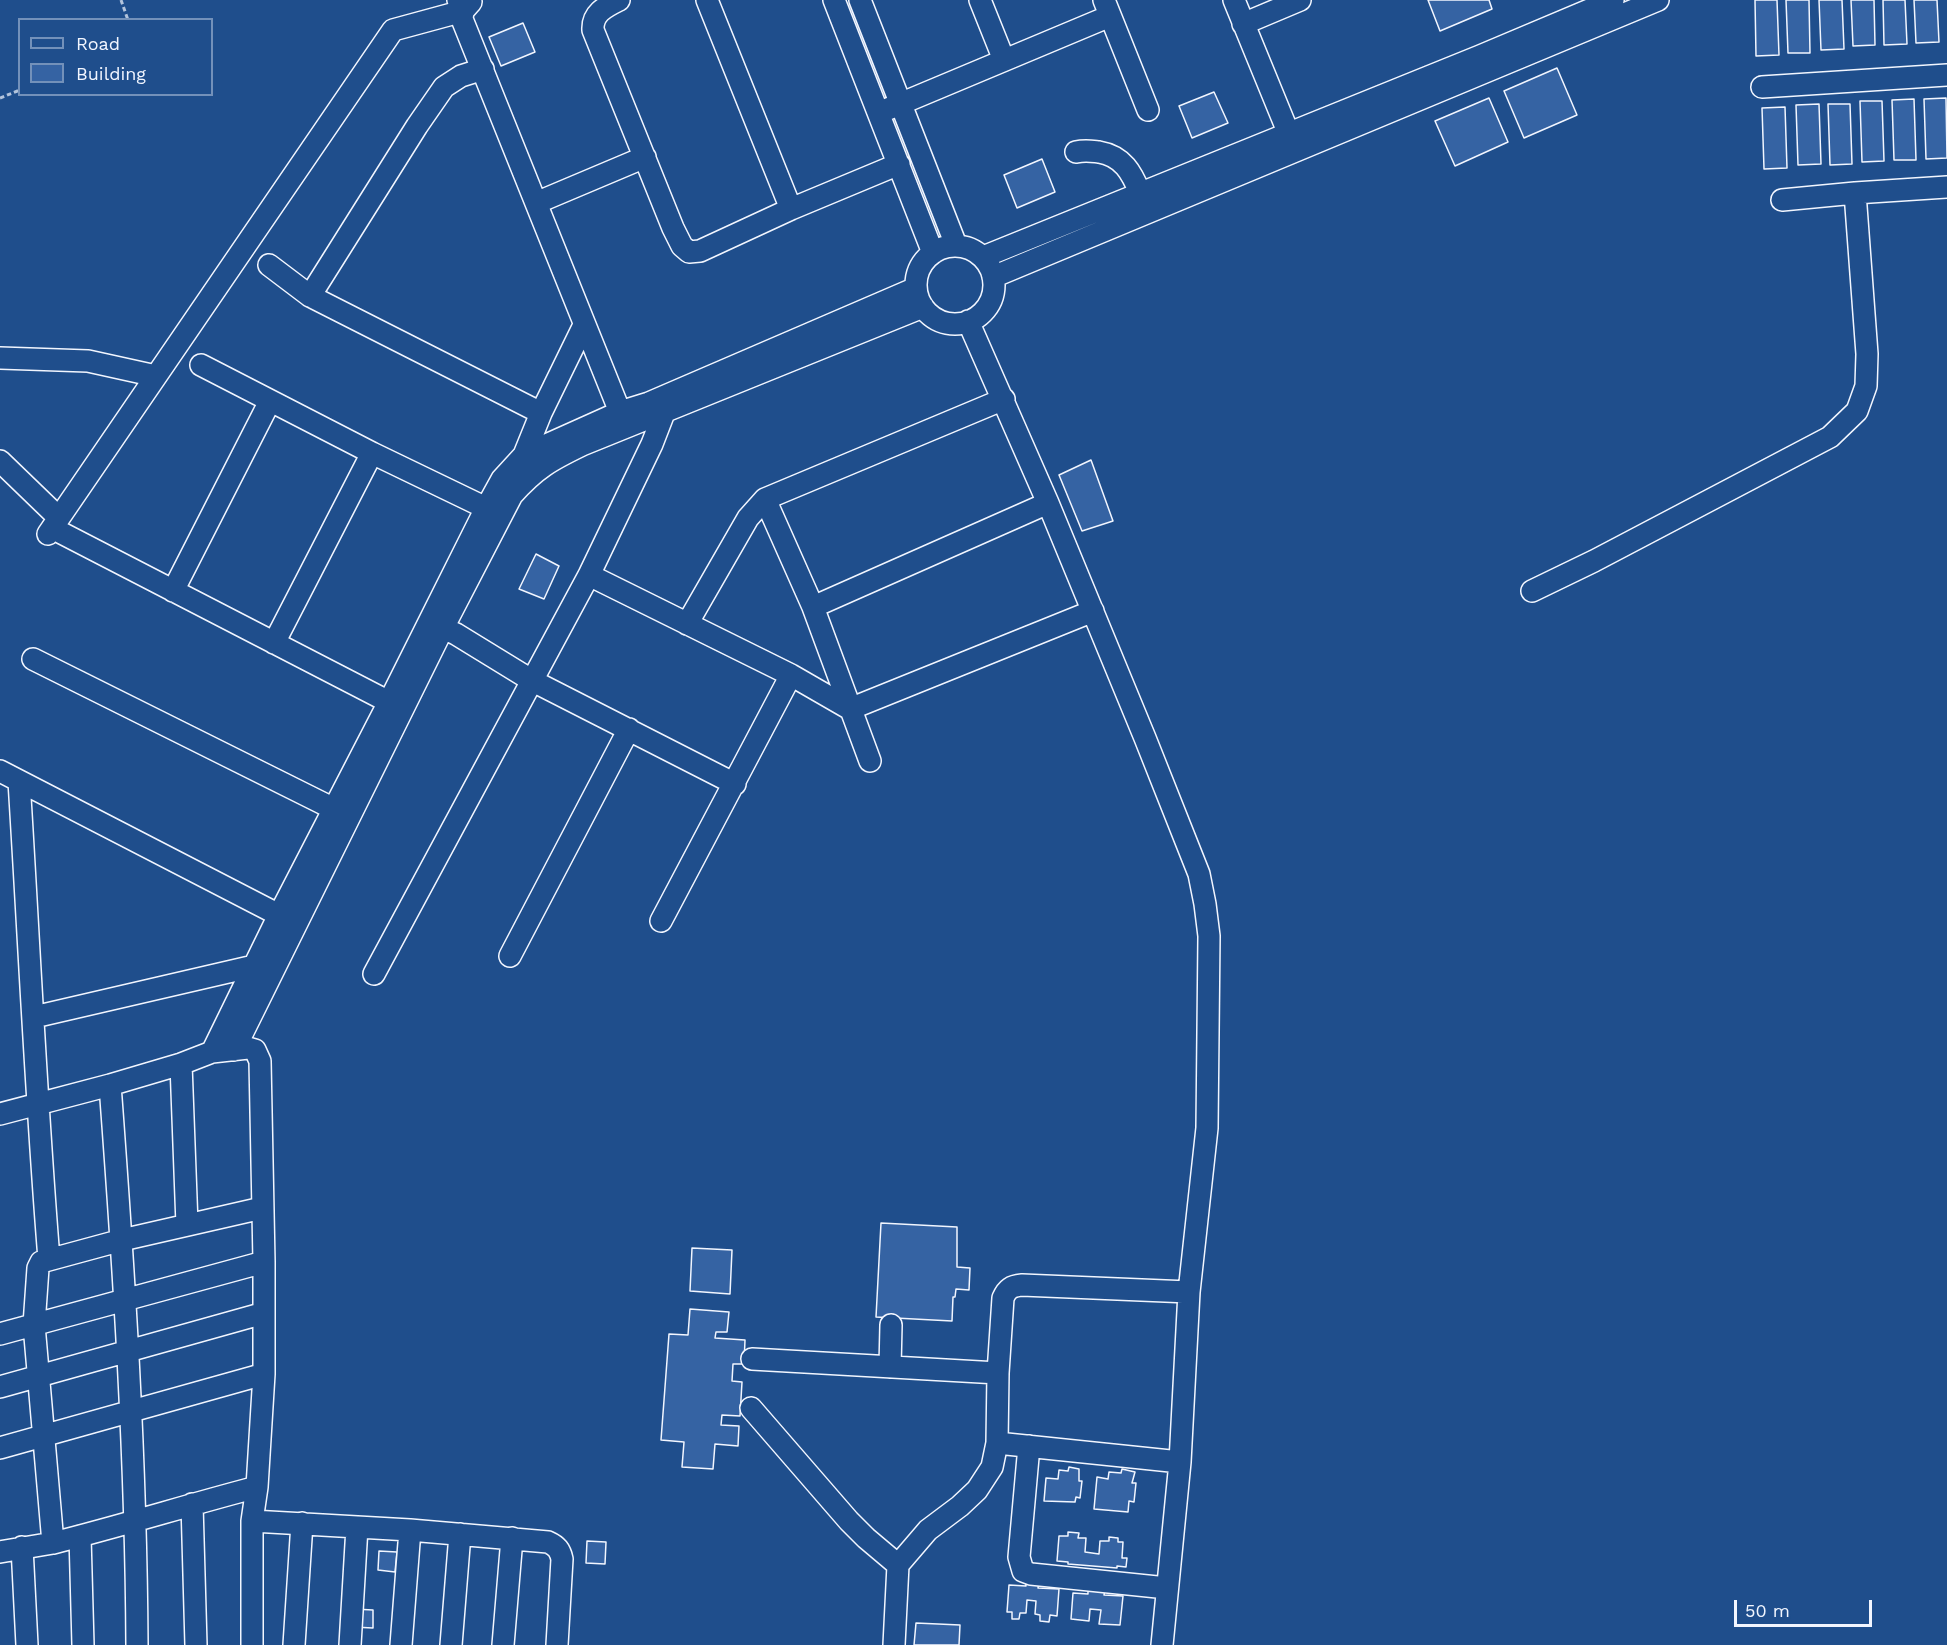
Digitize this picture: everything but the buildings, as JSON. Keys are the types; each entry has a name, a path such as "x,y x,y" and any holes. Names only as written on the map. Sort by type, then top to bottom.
{"street":[{"path":"619,0 595,16 593,30 673,228 681,246 689,252 699,251 791,209 899,164"},
{"path":"707,0 791,209"},
{"path":"834,0 933,252"},
{"path":"860,0 956,245"},
{"path":"980,0 1004,60"},
{"path":"1234,0 1292,141"},
{"path":"1244,24 1300,0"},
{"path":"1563,30 1613,0"},
{"path":"993,277 1292,141 1563,30 1658,0"},
{"path":"465,4 462,19 620,412"},
{"path":"53,527 393,30 465,4"},
{"path":"879,113 1004,60 1107,8 1148,110"},
{"path":"310,296 444,87 461,76 483,69"},
{"path":"1761,87 1947,75"},
{"path":"984,257 1140,194 1292,141"},
{"path":"1076,152 1085,150 1104,153 1120,160 1131,173 1140,194"},
{"path":"536,203 645,157"},
{"path":"1782,200 1947,187"},
{"path":"1532,591 1594,561 1830,437 1857,411 1866,386 1867,354 1855,193"},
{"path":"956,245 971,249 984,257 993,277 993,291 990,301 977,316 968,321 948,323 930,314 919,297 920,268 933,252 956,245"},
{"path":"269,265 310,296 541,413"},
{"path":"234,1050 265,967 279,915 502,479 620,412 649,403 919,297"},
{"path":"530,463 546,463 582,445 664,413 919,297"},
{"path":"968,321 1004,399 1093,611 1199,874 1205,904 1209,936 1207,1128 1189,1292 1180,1462 1162,1645"},
{"path":"212,1052 265,967 530,463 541,413 584,325"},
{"path":"0,358 88,361 156,376"},
{"path":"201,365 372,453 486,508"},
{"path":"687,624 748,518 765,499 1004,399"},
{"path":"173,591 270,401"},
{"path":"374,974 589,575 652,444 664,413"},
{"path":"274,643 372,453"},
{"path":"0,461 53,527 389,702"},
{"path":"765,499 813,607 870,761"},
{"path":"813,607 1048,504"},
{"path":"589,575 791,675 850,709"},
{"path":"850,709 1093,611"},
{"path":"443,628 531,680 735,784"},
{"path":"33,659 334,809"},
{"path":"661,921 791,675"},
{"path":"510,956 629,729"},
{"path":"9,776 279,915"},
{"path":"9,776 34,1017 37,1105 49,1259"},
{"path":"34,1017 265,967"},
{"path":"0,1114 110,1085 181,1064 212,1052 248,1048 255,1050 260,1061 264,1374 257,1487 252,1521 252,1645"},
{"path":"181,1064 187,1225"},
{"path":"110,1085 128,1350 136,1522 137,1645"},
{"path":"52,1543 34,1325 38,1268 42,1262 49,1259 262,1208"},
{"path":"0,1334 264,1262"},
{"path":"894,1645 898,1565 928,1530 977,1490 992,1467 997,1443 998,1373 1003,1298 1006,1290 1014,1286 1189,1292"},
{"path":"0,1387 264,1313"},
{"path":"890,1367 891,1325"},
{"path":"752,1359 998,1373"},
{"path":"0,1448 264,1374"},
{"path":"751,1408 849,1521 898,1565"},
{"path":"997,1443 1180,1462"},
{"path":"1029,1446 1018,1557 1023,1570 1032,1574 1167,1588"},
{"path":"0,1552 52,1543 136,1522 257,1487"},
{"path":"192,1504 196,1645"},
{"path":"252,1521 410,1530 548,1542 560,1551 562,1560 556,1645"},
{"path":"294,1645 302,1523"},
{"path":"350,1645 357,1527"},
{"path":"402,1645 410,1530"},
{"path":"451,1645 460,1534"},
{"path":"80,1536 83,1645"},
{"path":"503,1645 512,1538"},
{"path":"22,1547 27,1645"}],"path":[{"path":"121,0 127,18"},
{"path":"0,98 18,91"}]}
